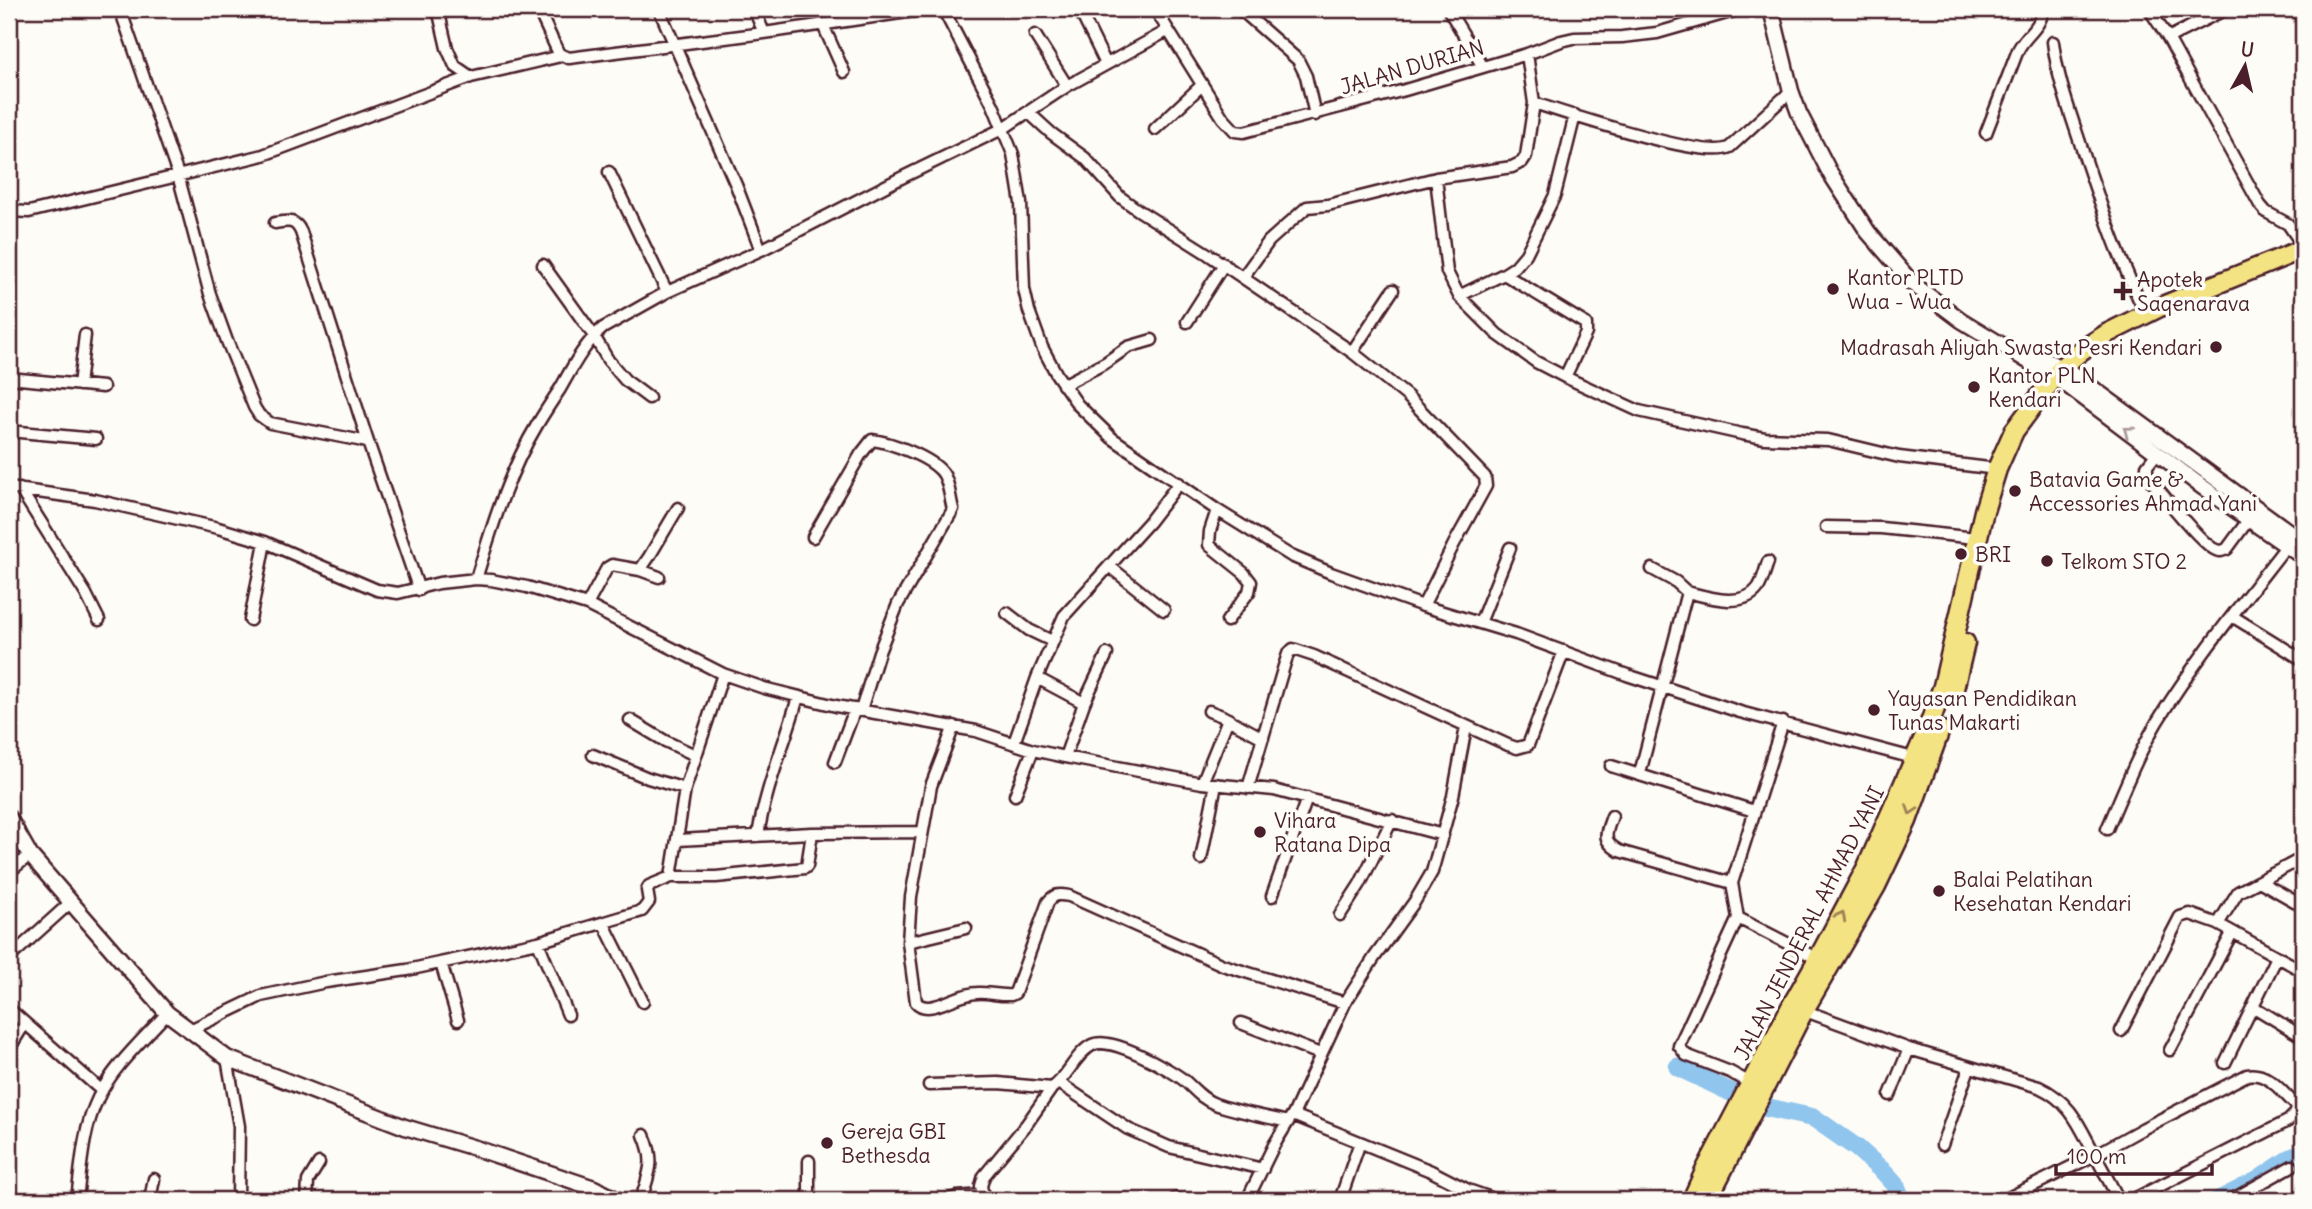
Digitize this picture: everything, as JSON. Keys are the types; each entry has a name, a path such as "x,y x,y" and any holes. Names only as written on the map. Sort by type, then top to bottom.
{"highway":[{"name":"JALAN JENDERAL AHMAD YANI","path":"1692,1200 1706,1169 1749,1100 1798,1008 1875,886 1907,821 1927,731 1943,687 1976,538 1997,469 2014,430 2082,350 2146,314 2303,247"},
{"name":"JALAN JENDERAL AHMAD YANI","path":"1798,1008 1818,959 1945,717 1959,671 1988,532 2000,490 2022,437 2063,375 2125,334 2303,261"},
{"name":"JALAN JENDERAL AHMAD YANI","path":"1710,1200 1749,1100"}],"main road":[{"path":"1771,9 1799,113 1854,213 1913,284 2063,375 2303,542"},
{"path":"1779,9 1798,97 1834,167 1874,229 1899,260 1947,306"},
{"path":"2063,375 2157,453 2303,557"},
{"path":"9,818 30,855 167,1013 227,1058 405,1128 475,1148 594,1188 618,1200"}],"street":[{"path":"120,9 178,175 210,294 254,407 259,415 270,423 368,442"},
{"path":"438,9 447,48 456,66 471,77"},
{"path":"538,9 561,57"},
{"path":"659,9 736,185 761,250"},
{"path":"754,9 764,33"},
{"path":"9,211 29,212 264,155 471,77 561,57 823,25 865,13 928,9"},
{"path":"943,9 980,76 1013,154 1020,193 1024,289 1042,347 1063,385 1078,405 1112,438 1217,510 1291,556 1311,565 1423,606 1740,712 1921,760"},
{"path":"1079,9 1106,64"},
{"name":"JALAN DURIAN","path":"1155,9 1223,118 1240,132 1315,115 1574,38 1657,33 1741,9"},
{"path":"1240,9 1298,60 1306,76 1315,115"},
{"path":"1448,9 1483,67"},
{"path":"1986,133 2018,50 2023,40 2040,23 2043,9"},
{"path":"2149,9 2168,38 2260,205 2266,212 2288,224 2303,247"},
{"path":"2168,38 2226,9"},
{"path":"823,25 845,72"},
{"path":"476,579 495,517 514,471 536,426 594,336 667,292 761,250 1004,128 1067,86 1167,31"},
{"path":"1035,35 1067,86"},
{"path":"2053,42 2067,108 2110,235 2146,314"},
{"path":"1243,277 1269,241 1307,207 1328,205 1436,178 1512,167 1522,162 1526,156 1534,103 1527,54"},
{"path":"1154,129 1202,85"},
{"path":"1534,103 1680,145 1722,150 1730,147 1791,91"},
{"path":"1028,113 1085,158 1120,197 1352,352 1423,411 1476,467 1486,481 1478,503 1423,606"},
{"path":"1459,296 1504,274 1515,267 1526,254 1549,207 1561,174 1575,116"},
{"path":"609,172 667,292"},
{"path":"1436,178 1447,272 1459,296 1497,334 1536,362 1639,411 1765,438 1828,440 1899,457 1997,469"},
{"path":"275,223 298,224 419,590"},
{"path":"1187,322 1224,264"},
{"path":"543,265 616,370 649,398"},
{"path":"1504,274 1586,324 1586,333 1565,377"},
{"path":"1352,352 1393,290"},
{"path":"79,384 85,335"},
{"path":"1063,385 1105,363 1128,347 1152,340"},
{"path":"9,378 103,387"},
{"path":"9,431 96,439"},
{"path":"813,537 861,454 872,440 891,444 926,459 942,472 946,479 953,509 898,604 858,710 835,762"},
{"path":"2157,453 2145,470 2147,475 2215,550 2227,550 2249,519"},
{"path":"1014,743 1037,678 1064,616 1149,522 1179,483"},
{"path":"14,488 101,501 218,528 265,542 377,590 398,593 439,583 476,579 527,587 587,605 723,674 799,697 954,726 1065,757 1202,783 1274,790 1443,835"},
{"path":"14,488 86,594 99,620"},
{"path":"640,570 678,508"},
{"path":"1217,510 1210,531 1209,545 1244,573 1251,582 1249,592 1227,621"},
{"path":"1826,527 1881,528 1976,538"},
{"path":"250,620 265,542"},
{"path":"2107,829 2156,724 2187,677 2287,545"},
{"path":"1480,623 1510,548"},
{"path":"1652,569 1676,582 1687,592 1718,600 1734,600 1751,594 1759,586 1768,562"},
{"path":"587,605 607,568 617,564 659,577"},
{"path":"1109,566 1164,610"},
{"path":"1640,773 1687,592"},
{"path":"1007,613 1029,630 1052,641"},
{"path":"2232,616 2303,660"},
{"path":"1248,788 1288,654 1296,649 1517,748 1528,745 1564,651"},
{"path":"1065,757 1084,703 1107,654"},
{"path":"671,877 685,789 723,674"},
{"path":"1037,678 1084,703"},
{"path":"758,836 765,794 799,697"},
{"path":"1209,711 1263,738"},
{"path":"1202,783 1228,719"},
{"path":"630,720 695,755"},
{"path":"1749,1100 1730,1072 1686,1055 1679,1046 1738,918 1732,883 1783,722"},
{"path":"954,726 931,786 911,897 908,942 918,1006 928,1009 977,992 1011,995 1017,990 1048,902 1058,894 1069,896 1223,965 1345,1003"},
{"path":"1247,1200 1345,1003 1432,872 1443,835 1466,726"},
{"path":"1015,795 1033,750"},
{"path":"593,755 648,778 685,789"},
{"path":"1611,766 1754,811"},
{"path":"1201,859 1216,784"},
{"path":"1272,896 1307,798"},
{"path":"1612,816 1607,841 1619,850 1732,883"},
{"path":"1339,915 1360,884 1392,820"},
{"path":"678,840 811,833 922,832"},
{"path":"190,1030 261,996 441,963 538,942 604,924 642,911 649,902 649,886 671,877 716,877 804,868 807,866 811,833"},
{"path":"9,872 30,855"},
{"path":"2218,924 2238,892 2303,858"},
{"path":"2259,881 2303,906"},
{"path":"9,958 70,903"},
{"path":"2121,1031 2180,917 2190,914 2218,924 2303,971"},
{"path":"1738,918 1818,959"},
{"path":"604,924 643,1002"},
{"path":"908,942 966,928"},
{"path":"2170,1050 2232,933"},
{"path":"538,942 568,1015"},
{"path":"2225,1063 2277,957"},
{"path":"441,963 458,1020"},
{"path":"2254,1007 2303,1037"},
{"path":"1798,1008 1909,1049 2039,1087 2057,1096 2073,1115 2119,1200"},
{"path":"9,1009 102,1091"},
{"path":"78,1200 82,1157 89,1126 102,1091 167,1013"},
{"path":"9,1049 25,1023"},
{"path":"1241,1023 1320,1054"},
{"path":"947,1200 957,1197 983,1198 981,1186 984,1176 1093,1044 1106,1043 1164,1067 1201,1097 1214,1104 1290,1118 1360,1142 1497,1200"},
{"path":"1890,1095 1909,1049"},
{"path":"227,1058 239,1126 238,1200 244,1200"},
{"path":"1942,1145 1969,1068"},
{"path":"2004,1200 2247,1075 2257,1074 2272,1082 2297,1106 2296,1112 2288,1121 2132,1200"},
{"path":"929,1085 999,1083 1056,1086 1128,1129 1169,1147 1263,1169"},
{"path":"641,1200 652,1165 652,1153 644,1135"},
{"path":"1340,1200 1360,1142"},
{"path":"809,1161 809,1200"},
{"path":"307,1200 308,1181 319,1163"},
{"path":"2231,1200 2292,1166"},
{"path":"150,1200 154,1180"},
{"path":"583,1200 594,1188"}],"waterway":[{"path":"1678,1067 1760,1106 1814,1118 1857,1148 1885,1173 1895,1184 1902,1200"},
{"path":"2219,1200 2303,1153"}],"place":[{"name":"Kantor PLTD Wua - Wua","path":"1833,289"},
{"name":"Apotek Saqenarava","path":"2123,291"},
{"name":"Madrasah Aliyah Swasta Pesri Kendari","path":"2216,347"},
{"name":"Kantor PLN Kendari","path":"1974,387"},
{"name":"Batavia Game & Accessories Ahmad Yani","path":"2015,491"},
{"name":"BRI","path":"1961,554"},
{"name":"Telkom STO 2","path":"2047,561"},
{"name":"Yayasan Pendidikan Tunas Makarti","path":"1874,710"},
{"name":"Vihara Ratana Dipa","path":"1260,832"},
{"name":"Balai Pelatihan Kesehatan Kendari","path":"1939,891"},
{"name":"Gereja GBI Bethesda","path":"827,1143"}]}
